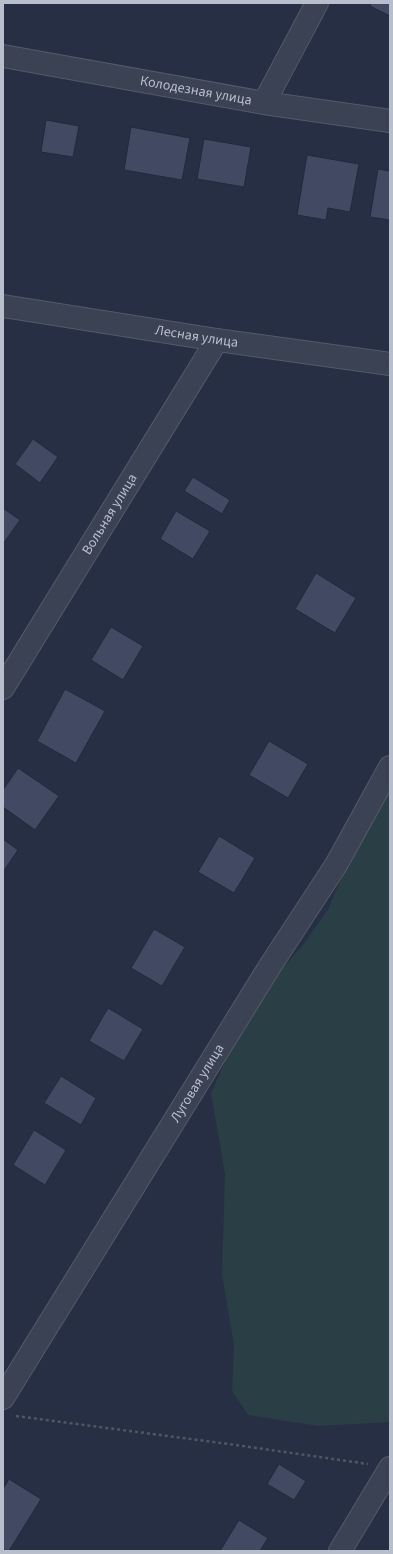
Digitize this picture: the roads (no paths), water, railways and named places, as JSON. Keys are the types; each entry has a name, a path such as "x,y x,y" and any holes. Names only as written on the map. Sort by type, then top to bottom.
{"street":[{"path":"264,103 317,3"},
{"name":"Колодезная улица","path":"3,56 264,103 390,122"},
{"name":"Лесная улица","path":"3,306 218,340 390,364"},
{"name":"Вольная улица","path":"3,688 218,340"},
{"name":"Луговая улица","path":"7,1407 270,966 336,866 390,766"},
{"path":"340,1551 382,1467"}]}
